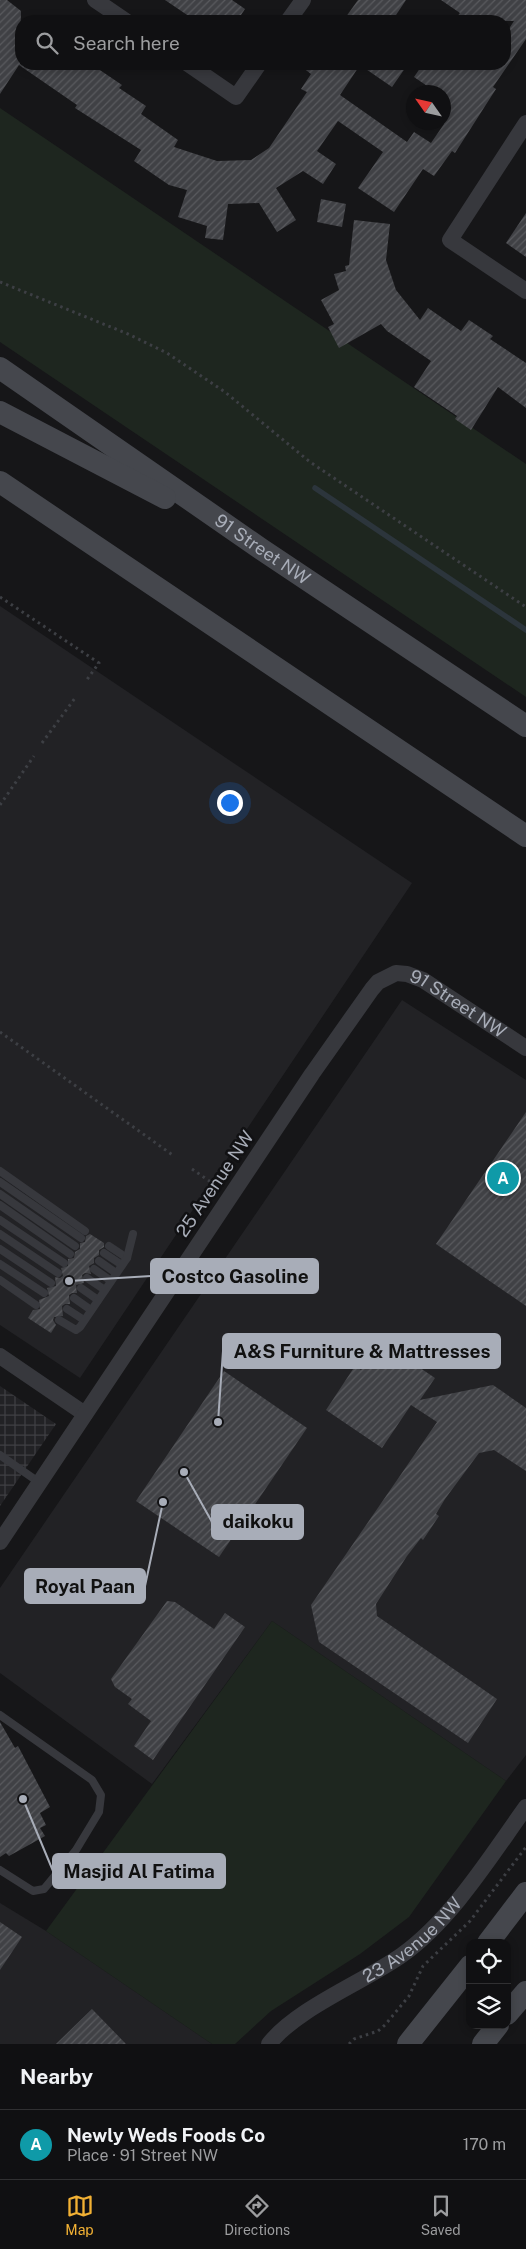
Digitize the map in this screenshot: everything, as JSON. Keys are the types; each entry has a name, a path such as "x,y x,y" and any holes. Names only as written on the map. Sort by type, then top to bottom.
{"main road":[{"name":"91 Street NW","path":"0,368 260,549 526,726"},
{"path":"0,412 260,549"},
{"path":"0,482 526,836"},
{"path":"491,1939 526,1893"},
{"path":"408,2044 466,1971"},
{"path":"511,2009 526,1992"},
{"path":"483,2044 495,2029"}],"street":[{"path":"95,0 117,15"},
{"path":"292,15 303,0"},
{"path":"197,70 236,97 255,70"},
{"path":"526,124 450,240 526,291"},
{"name":"91 Street NW","path":"386,977 396,973 407,974 423,980 526,1048"},
{"name":"25 Avenue NW","path":"0,1542 312,1074 372,989 386,977"},
{"path":"0,1356 86,1414"},
{"name":"23 Avenue NW","path":"278,2041 307,2012 401,1956 426,1936 449,1911 526,1807"}],"lane":[{"path":"0,1171 83,1234 0,1182"},
{"path":"0,1194 75,1246"},
{"path":"0,1205 70,1254"},
{"path":"0,1220 64,1263"},
{"path":"0,1234 58,1273"},
{"path":"60,1320 76,1330 124,1262 133,1234"},
{"path":"0,1249 51,1283"},
{"path":"106,1250 124,1262"},
{"path":"98,1261 116,1273"},
{"path":"0,1264 44,1293"},
{"path":"94,1269 111,1281"},
{"path":"88,1278 105,1290"},
{"path":"0,1280 36,1305"},
{"path":"81,1288 98,1300"},
{"path":"74,1298 91,1310"},
{"path":"67,1309 84,1320"},
{"path":"0,1455 40,1483"},
{"path":"0,1715 92,1780 101,1795 99,1812 76,1850 44,1889 33,1891 0,1870"}],"path":[{"path":"0,282 119,330 167,353 225,392 310,462 526,607"},
{"path":"0,597 99,663 86,680"},
{"path":"42,743 75,698"},
{"path":"0,805 34,756"},
{"path":"0,1032 174,1156"},
{"path":"192,1169 215,1185"},
{"path":"349,2044 354,2039 378,2031 385,2025 409,1996 423,1966 470,1921 526,1847"}],"shaded area":[{"path":"0,108 526,464 526,697 0,342"},
{"path":"0,606 412,883 80,1378 0,1325"},
{"path":"402,1000 526,1080 526,1755 506,1781 272,1621 152,1784 0,1673 0,1588"},
{"path":"0,1386 56,1424 0,1506"},
{"path":"272,1621 506,1781 409,1917 360,1954 271,2011 235,2044 212,2044 46,1931"},
{"path":"0,1903 46,1931 212,2044 0,2044"}],"building":[{"path":"0,0 7,0 21,11 21,15 15,15 16,70 0,94"},
{"path":"165,0 232,0 245,9 241,15 187,15"},
{"path":"358,0 406,0 396,15 347,15"},
{"path":"441,0 526,0 526,39 511,61 511,26 514,21 511,21 511,15 458,15 460,13"},
{"path":"26,70 100,70 122,85 119,88 146,106 141,114 178,140 174,147 217,161 251,160 269,148 307,92 301,89 311,74 306,70 357,70 340,95 407,142 414,132 431,143 440,130 451,130 451,85 426,85 414,77 419,70 505,70 493,87 496,89 455,153 452,151 434,176 423,169 394,212 358,188 383,152 338,121 317,151 336,164 323,184 303,171 276,188 296,220 277,232 259,203 228,204 223,240 205,238 207,226 178,217 187,190 169,185 134,161 141,150 75,108 77,105"},
{"path":"367,70 404,70 392,87"},
{"path":"321,199 346,204 342,227 317,222"},
{"path":"526,213 526,257 506,243"},
{"path":"354,220 390,224 386,260 396,290 420,320 428,308 461,331 469,320 493,336 490,339 526,363 526,408 498,387 471,430 455,419 457,416 414,387 431,361 387,331 381,324 339,348 328,327 334,324 321,300 339,290 334,274 346,271 345,266 349,265"},
{"path":"526,1112 526,1306 436,1244"},
{"path":"90,1234 104,1243 104,1247 99,1250 99,1255 94,1258 94,1263 89,1266 91,1274 85,1273 82,1275 84,1283 76,1285 77,1293 69,1295 70,1304 62,1306 63,1316 54,1317 53,1320 56,1325 51,1333 28,1318 33,1310 40,1309 39,1300 49,1296 47,1288 56,1286 55,1277 60,1278 63,1276 61,1268 68,1266 68,1259 74,1258 75,1252 80,1249 80,1243 85,1242 86,1236"},
{"path":"380,1341 435,1378 420,1400 493,1385 526,1408 526,1471 494,1450 479,1453 445,1499 436,1514 439,1516 423,1540 421,1538 407,1556 376,1604 377,1616 497,1699 468,1743 319,1642 311,1605 437,1422 411,1405 382,1448 326,1410 355,1366 361,1370"},
{"path":"224,1371 307,1428 219,1557 136,1501"},
{"path":"167,1601 175,1602 214,1629 225,1613 245,1627 153,1760 134,1746 151,1721 128,1704 132,1699 115,1687 111,1679"},
{"path":"0,1722 15,1748 18,1746 50,1807 40,1813 46,1825 40,1828 45,1836 9,1856 6,1853 0,1857"},
{"path":"0,1922 22,1937 0,1970"},
{"path":"92,2009 126,2044 56,2044"}],"waterway":[{"path":"315,488 526,630"}],"place":[{"name":"Newly Weds Foods Co","path":"503,1178"},
{"name":"Costco Gasoline","path":"69,1281"},
{"name":"A&S Furniture & Mattresses","path":"218,1422"},
{"name":"daikoku","path":"184,1472"},
{"name":"Royal Paan","path":"163,1502"},
{"name":"Masjid Al Fatima","path":"23,1799"}]}
